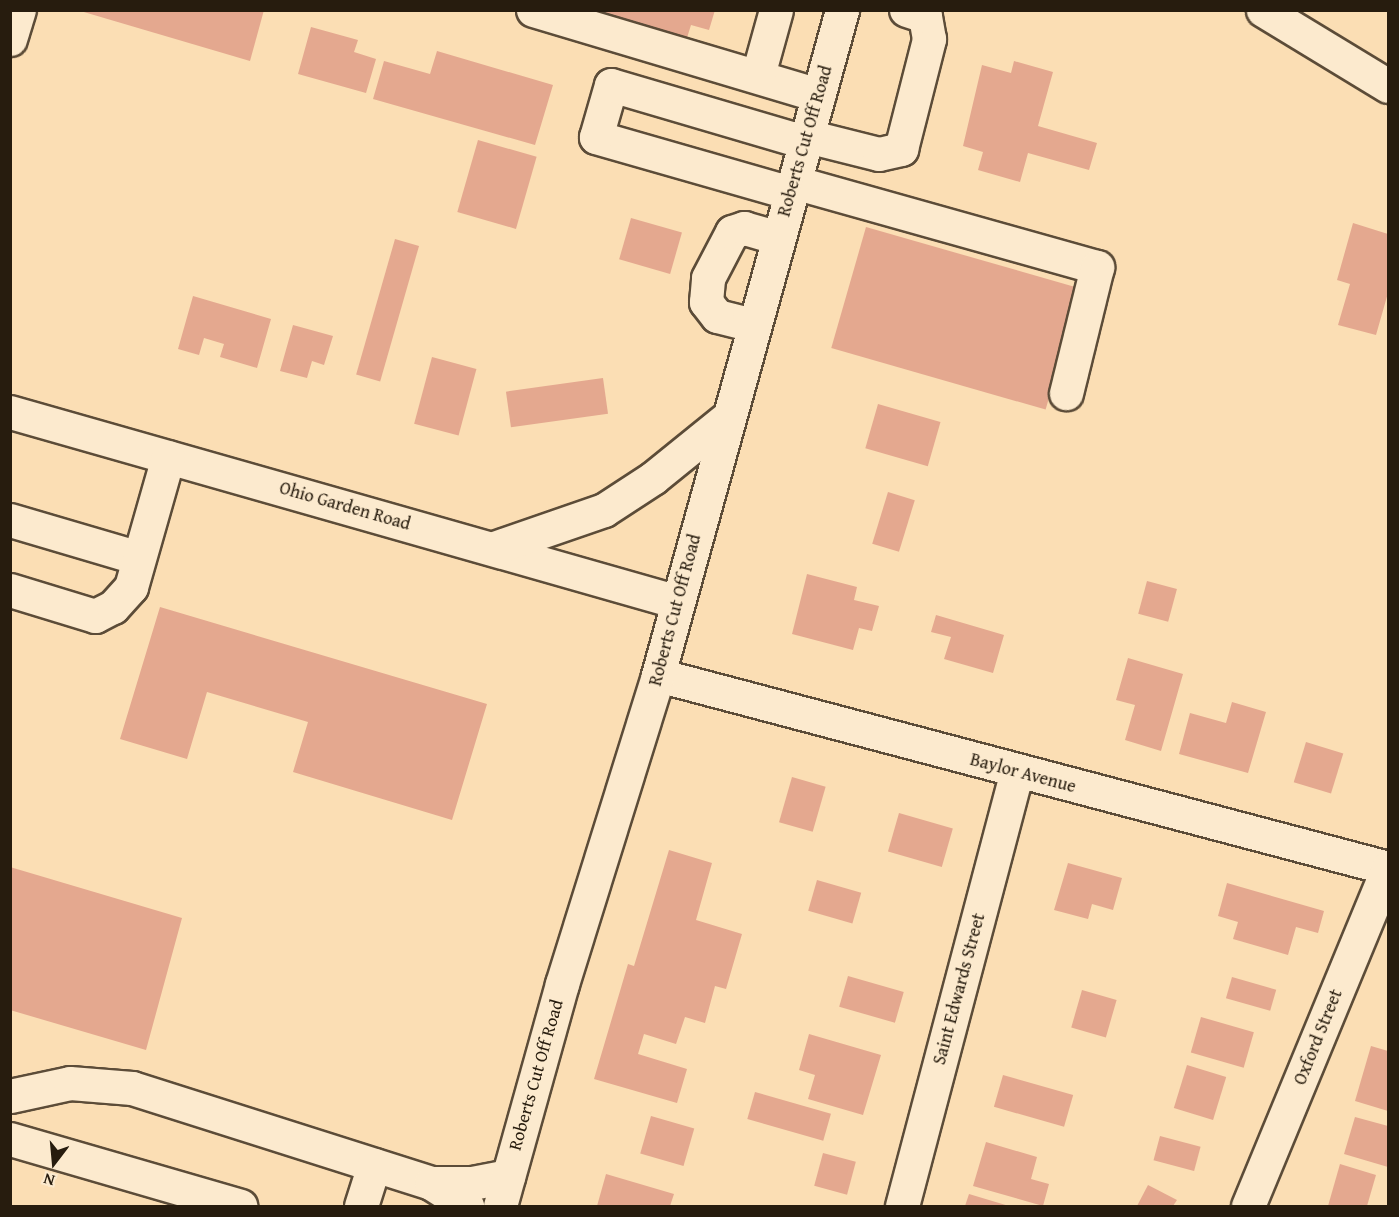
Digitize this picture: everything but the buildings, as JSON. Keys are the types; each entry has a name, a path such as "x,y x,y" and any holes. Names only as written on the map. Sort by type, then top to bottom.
{"street":[{"path":"10,39 19,10"},
{"path":"533,10 819,95"},
{"path":"758,75 776,10"},
{"name":"Roberts Cut Off Road","path":"504,1191 562,984 658,675 727,418 842,10"},
{"path":"906,10 925,16 929,39 901,149 879,154 806,139 611,86 596,137 1098,267 1066,393"},
{"path":"1263,10 1389,86"},
{"path":"753,325 717,316 706,302 708,278 732,231 744,228 778,238"},
{"name":"Ohio Garden Road","path":"10,412 678,602"},
{"path":"494,548 604,510 653,478 727,418"},
{"path":"10,590 95,616 113,607 131,587 168,457"},
{"path":"10,520 139,558"},
{"name":"Baylor Avenue","path":"658,675 1388,868"},
{"name":"Saint Edwards Street","path":"902,1206 1017,771"},
{"name":"Oxford Street","path":"1248,1206 1388,868"},
{"path":"10,1096 70,1083 132,1088 430,1183 467,1206"},
{"path":"10,1139 240,1206"},
{"path":"361,1206 374,1165"},
{"path":"430,1183 472,1183 504,1191"}]}
